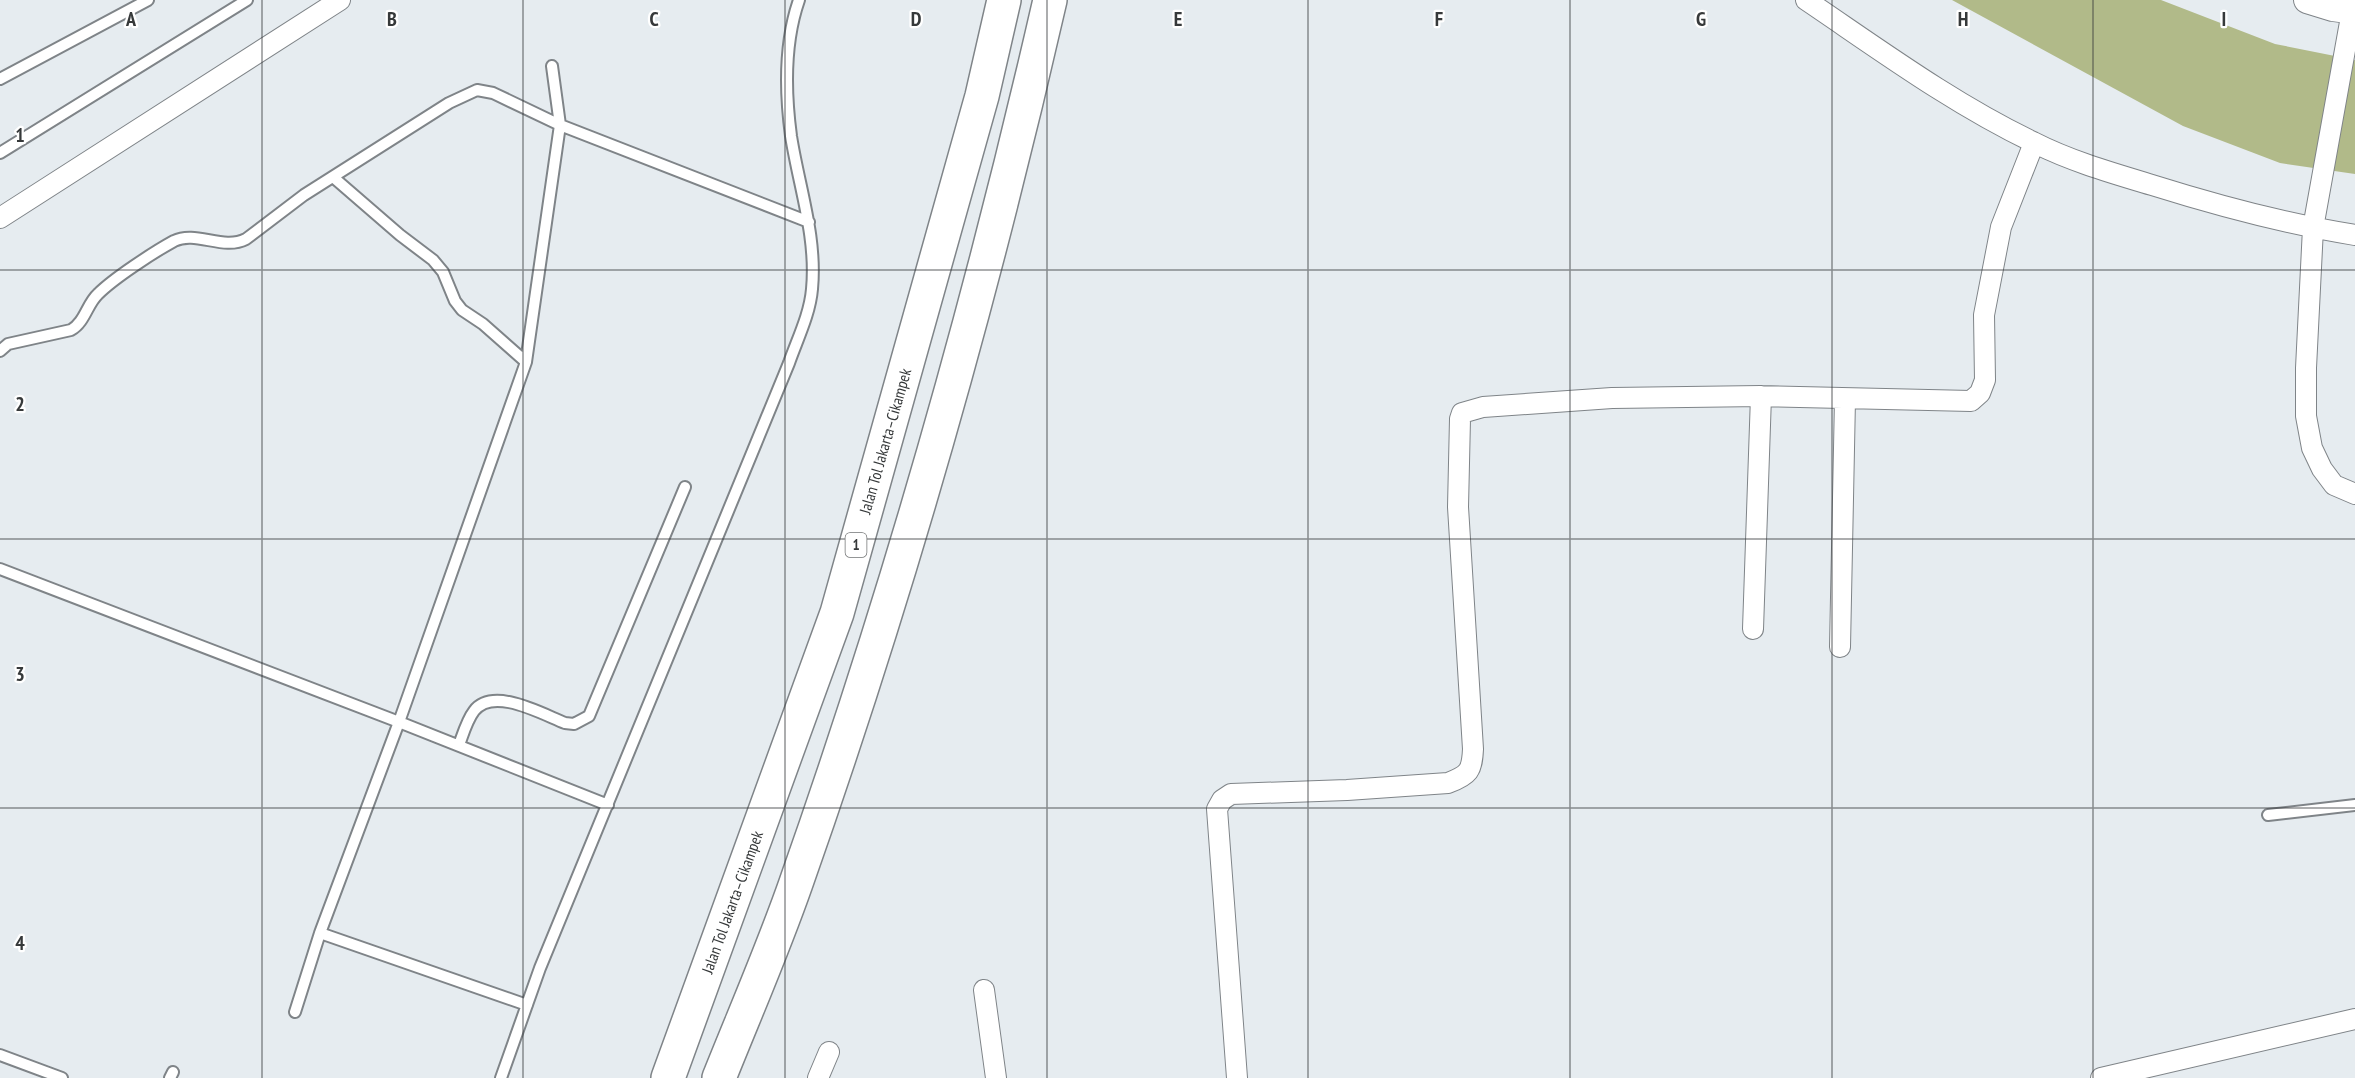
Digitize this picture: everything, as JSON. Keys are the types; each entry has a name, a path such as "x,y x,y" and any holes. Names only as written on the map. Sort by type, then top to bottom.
{"highway":[{"name":"Jalan Tol Jakarta–Cikampek","path":"668,1078 837,613 982,96 1004,0"},
{"path":"719,1078 796,885 881,629 932,457 990,245 1025,112 1050,0"}],"street":[{"path":"0,218 339,0"},
{"path":"1806,0 1940,91 2034,143 2111,173 2225,208 2355,235"},
{"path":"2307,0 2346,6 2344,46 2313,228 2306,416 2312,448 2322,469 2334,485 2355,494"},
{"path":"1237,1078 1217,809 1222,800 1230,794 1347,790 1448,783 1463,777 1472,766 1473,749 1458,507 1462,413 1483,406 1612,398 1761,396 1971,401 1980,393 1985,380 1984,315 2001,227 2034,143"},
{"path":"1753,628 1761,396"},
{"path":"1840,647 1845,399"},
{"path":"984,990 996,1078"},
{"path":"2101,1078 2355,1019"},
{"path":"818,1078 829,1053"}],"lane":[{"path":"0,79 148,0"},
{"path":"0,153 247,0"},
{"path":"501,1078 540,968 789,363 806,314 812,290 809,222 791,136 787,93 791,30 799,0"},
{"path":"295,1012 320,933 399,722 526,362 560,125 552,66"},
{"path":"0,351 8,344 77,327 96,295 175,241 188,237 241,242 272,217 448,102 477,90 493,93 560,125 809,222"},
{"path":"333,177 400,235 434,260 443,272 455,301 462,310 483,324 526,362"},
{"path":"459,745 473,712 490,701 507,701 574,724 589,716 685,487"},
{"path":"0,569 459,745 608,805"},
{"path":"2268,815 2355,805"},
{"path":"320,933 527,1005"},
{"path":"0,1055 62,1078"}],"shaded area":[{"path":"1952,0 2161,0 2275,44 2355,60 2355,174 2280,163 2183,126"}]}
